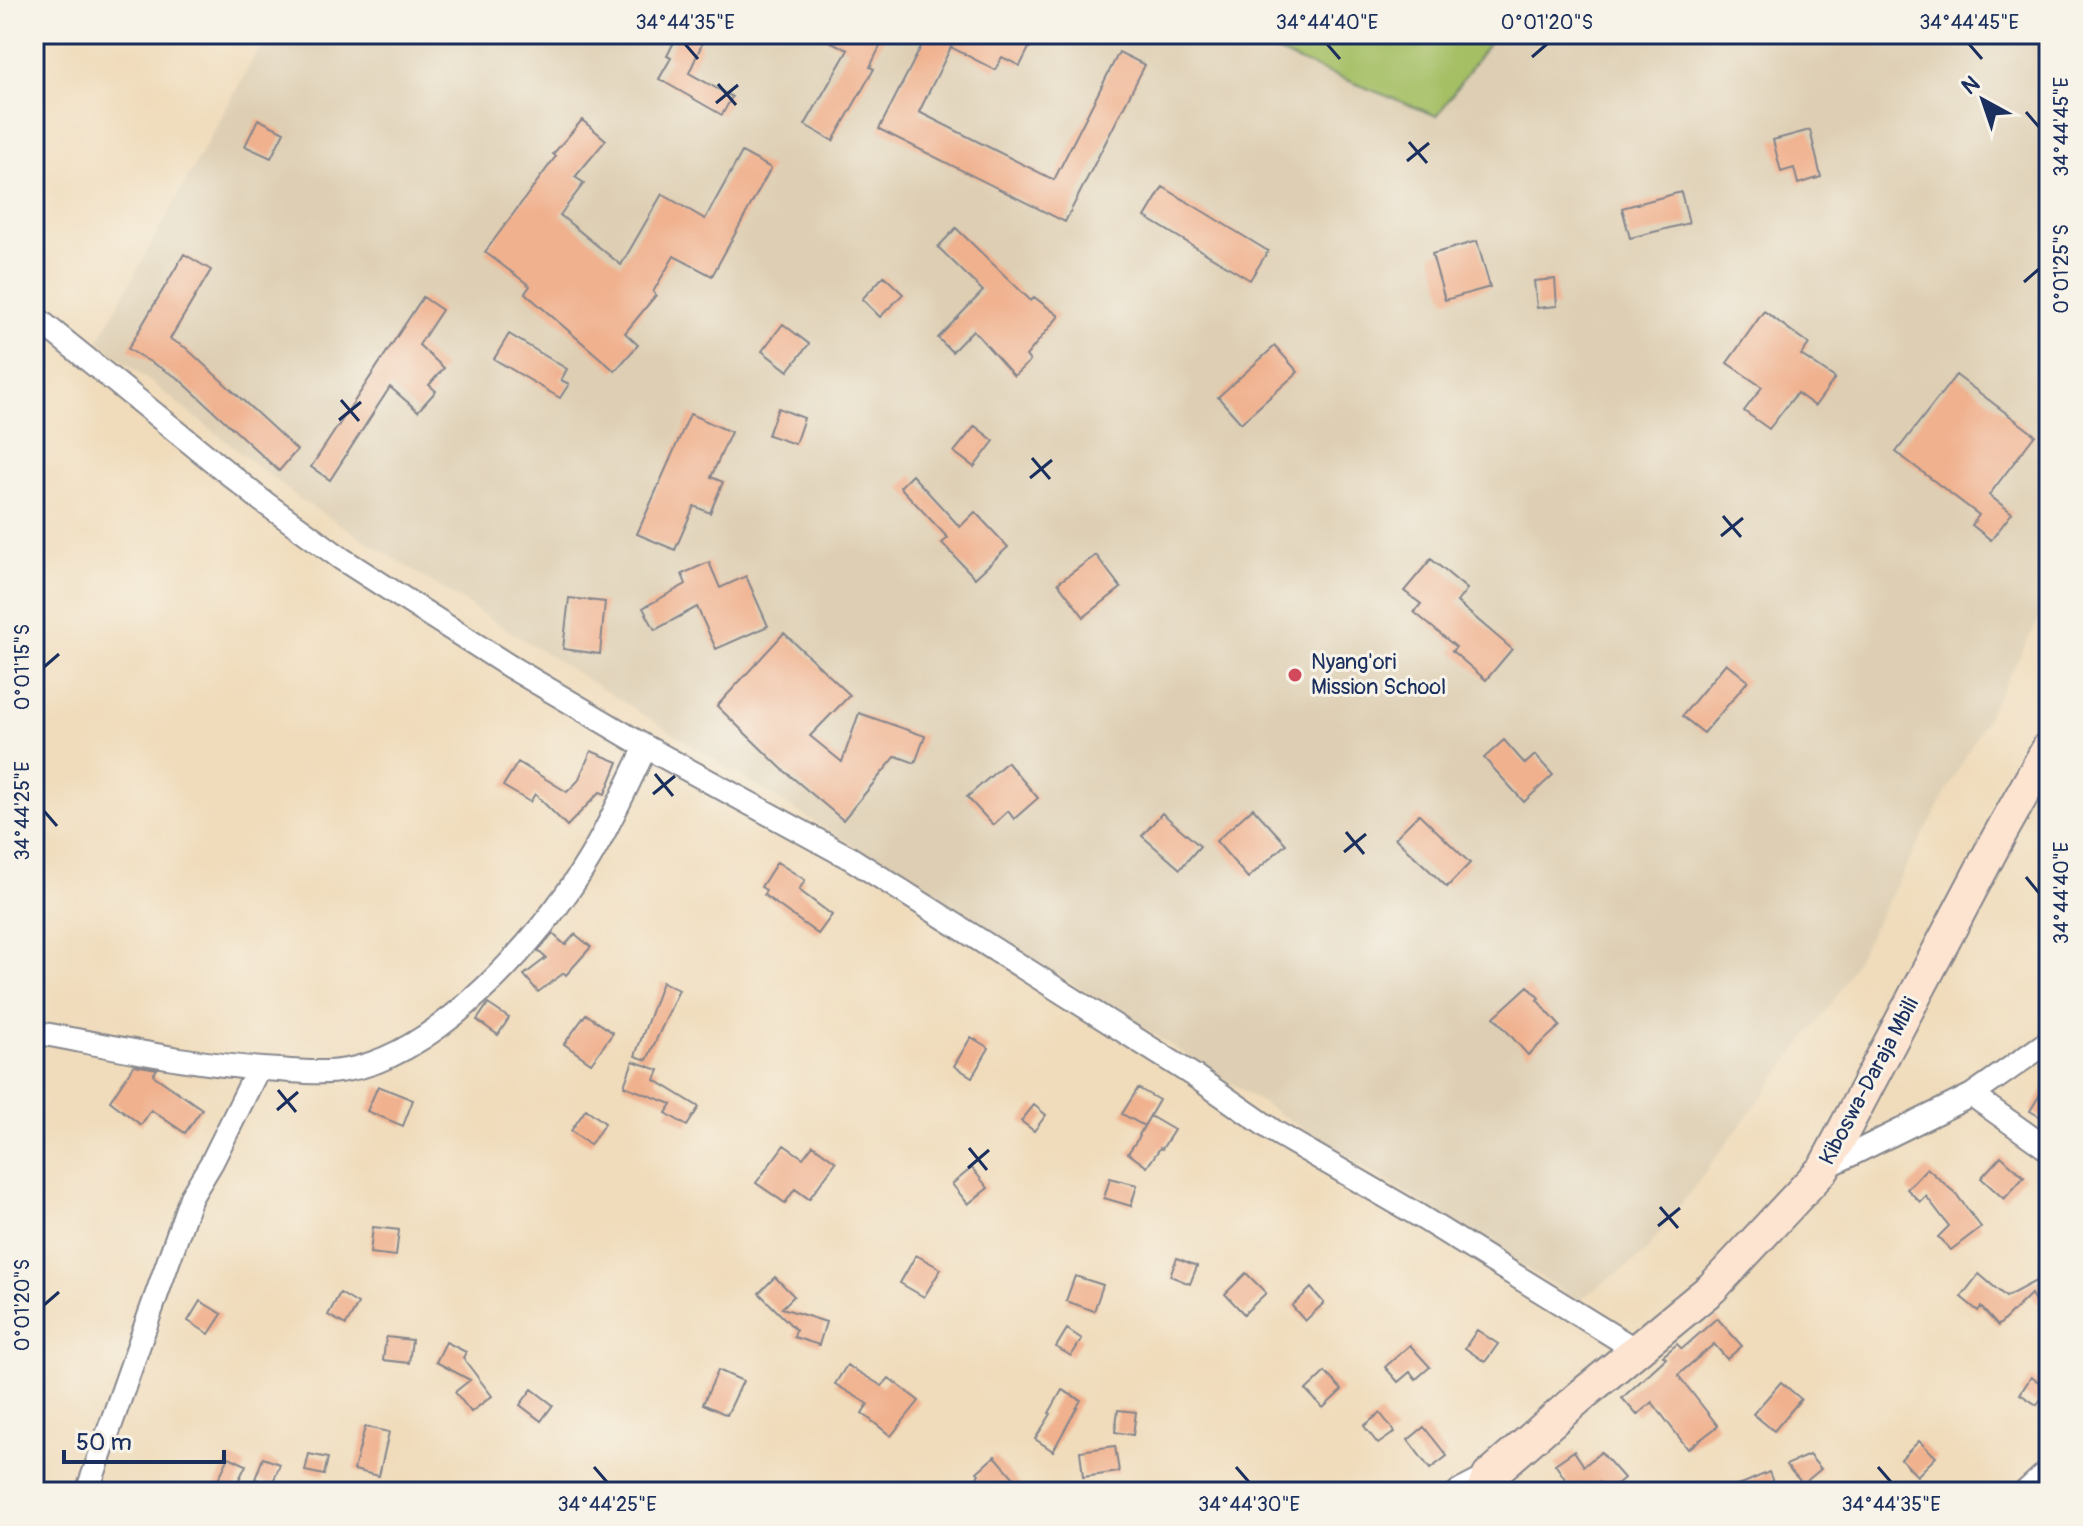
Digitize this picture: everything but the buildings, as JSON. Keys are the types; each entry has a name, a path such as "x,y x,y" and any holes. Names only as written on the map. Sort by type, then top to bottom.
{"main road":[{"name":"Kiboswa-Daraja Mbili","path":"1485,1484 1636,1350 1712,1288 1824,1168 2049,747"}],"street":[{"path":"34,316 261,500 342,559 509,666 646,747 850,858 1196,1077 1275,1132 1416,1214 1636,1350"},
{"path":"34,1032 236,1068 311,1072 347,1070 408,1046 471,1002 542,925 589,860 646,747"},
{"path":"1824,1168 1972,1095 2049,1041"},
{"path":"87,1492 191,1197 258,1069"},
{"path":"1972,1095 2049,1150"},
{"path":"2025,1492 2049,1470"},
{"path":"1458,1492 1485,1484"}],"shaded area":[{"name":"Nyang'ori Mission School","path":"267,34 2049,34 2049,601 1837,996 1644,1254 1578,1301 301,500 98,341"}],"green space":[{"path":"1231,34 1495,34 1437,116"}],"place":[{"name":"Nyang'ori Mission School","path":"1295,675"}]}
